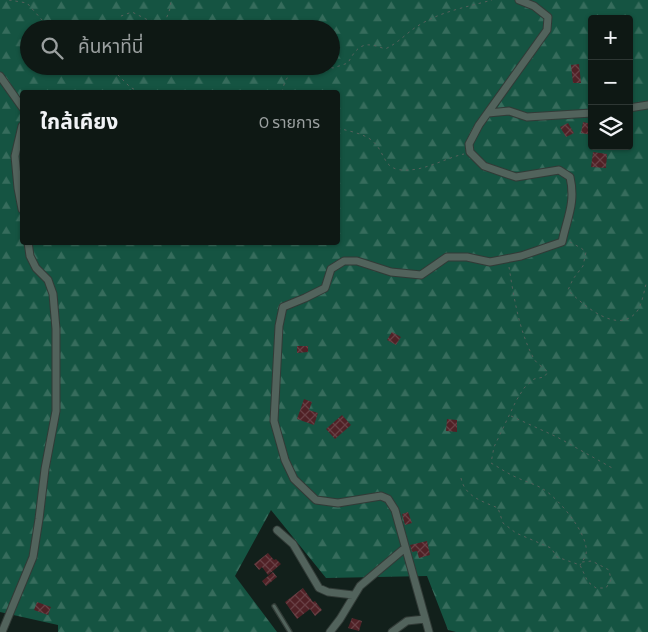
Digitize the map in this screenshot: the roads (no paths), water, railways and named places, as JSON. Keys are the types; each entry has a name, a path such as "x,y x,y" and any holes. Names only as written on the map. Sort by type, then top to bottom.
{"street":[{"path":"429,632 394,510 388,499 381,496 338,504 316,500 294,479 284,460 274,421 279,326 283,307 325,288 331,268 344,261 357,261 391,272 421,275 447,257 467,256 490,262 521,256 562,242 571,209 573,192 570,177 559,170 516,177 484,166 470,152 469,144 479,125 547,30 548,17 534,6 519,0"},
{"path":"0,76 20,104"},
{"path":"633,107 648,105"},
{"path":"488,113 509,111 528,117 588,113"},
{"path":"20,136 16,156 20,198"},
{"path":"2,632 33,557 40,519 45,469 56,411 56,329 53,294 48,280 36,268 30,256 28,245"},
{"path":"277,530 293,544 319,588 328,592 353,595"},
{"path":"330,632 360,586 405,548"},
{"path":"392,632 407,621 425,620"}],"lane":[{"path":"274,606 290,632"}]}
